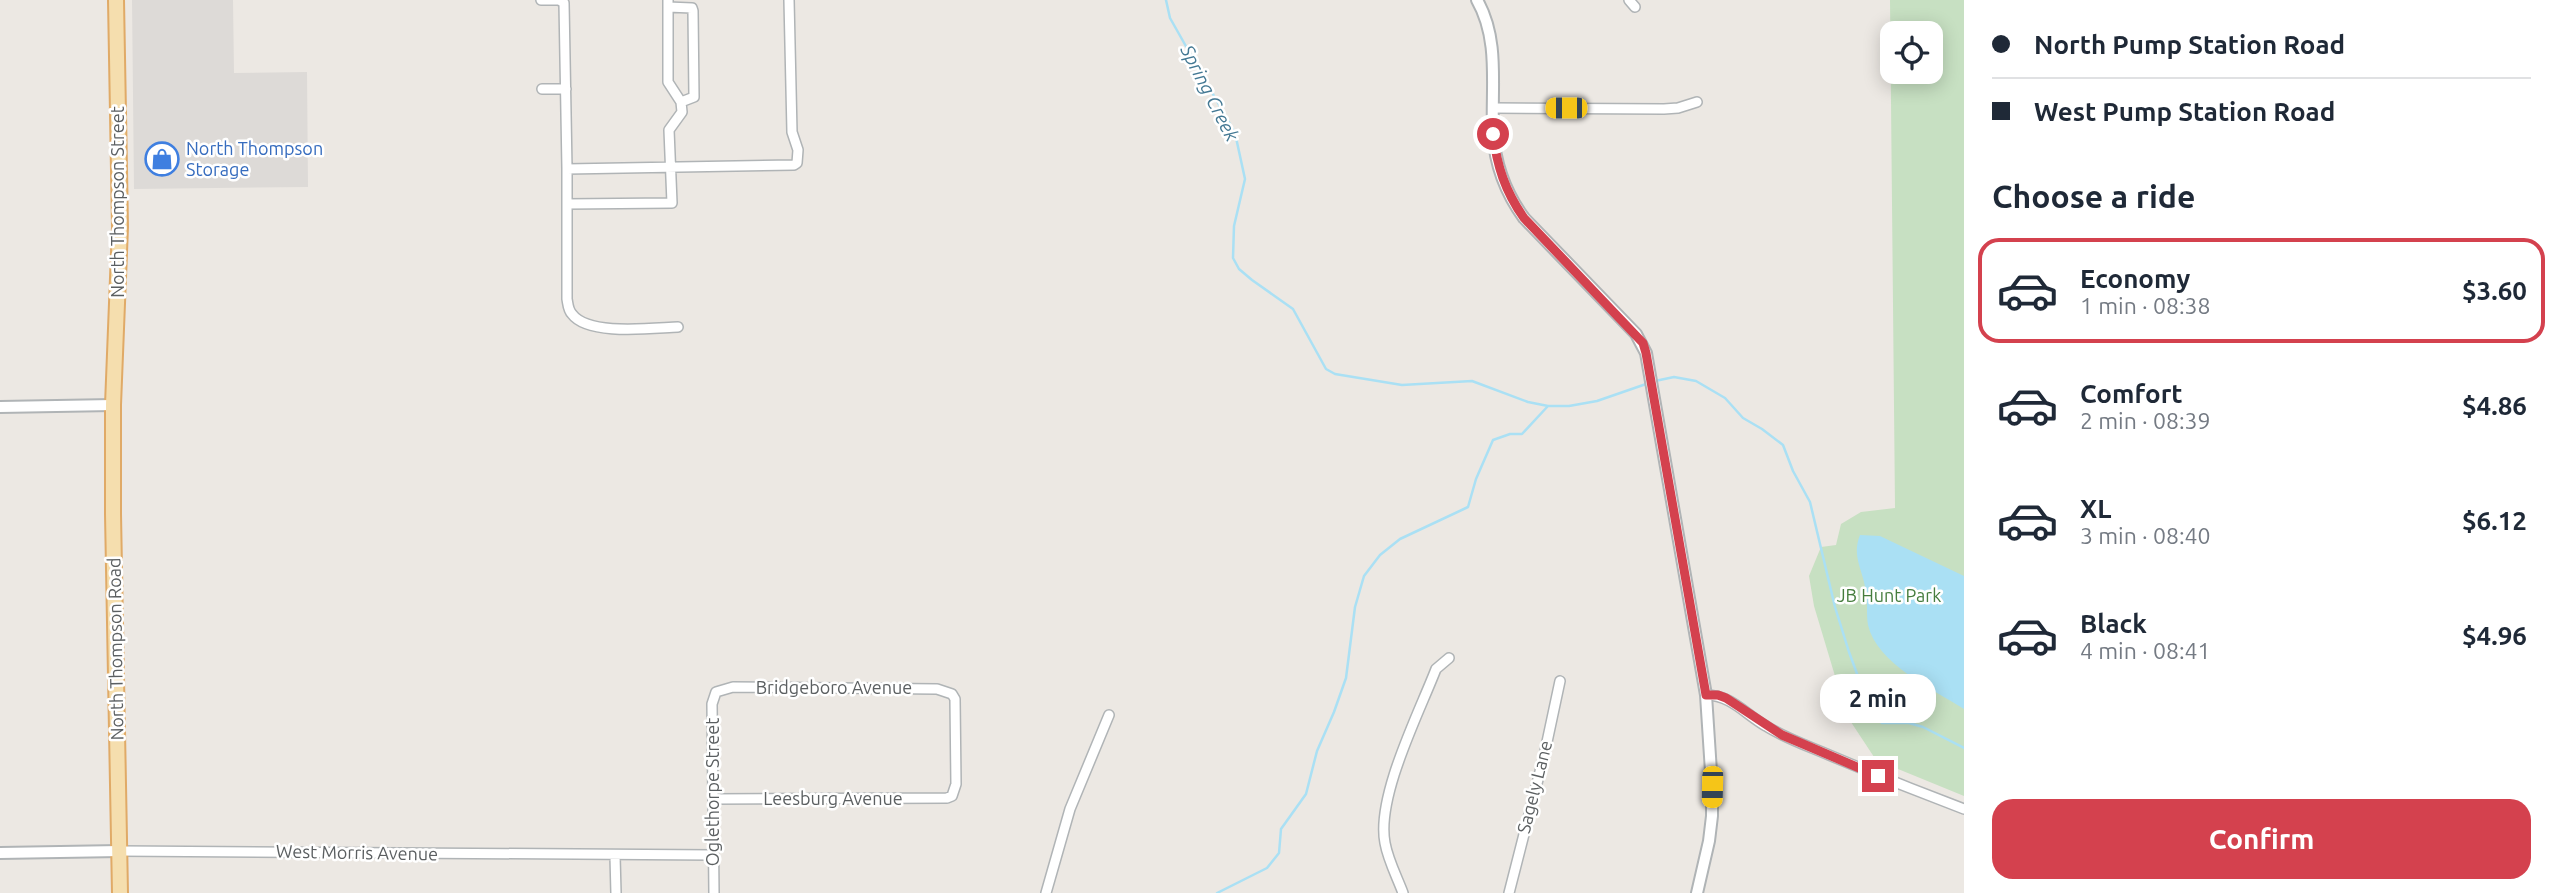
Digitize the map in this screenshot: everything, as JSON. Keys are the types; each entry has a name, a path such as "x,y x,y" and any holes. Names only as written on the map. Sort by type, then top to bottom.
{"main road":[{"name":"North Thompson Street","path":"113,405 120,227 116,0"},
{"name":"North Thompson Road","path":"113,405 120,893"}],"street":[{"path":"541,0 558,0 564,3 569,312 578,321 599,328 678,327"},
{"path":"567,169 797,163 798,149 792,132 789,0"},
{"path":"1477,0 1490,37 1496,158 1503,182 1524,218 1636,334 1646,353 1706,695 1712,816 1697,893"},
{"path":"567,204 672,203 669,130 679,118 681,102 668,82 668,4 692,8 693,11 694,97 681,102"},
{"path":"542,89 566,89"},
{"path":"1493,108 1664,109 1697,102"},
{"path":"0,407 113,405"},
{"path":"1403,893 1384,842 1385,804 1436,669 1449,658"},
{"name":"Sagely Lane","path":"1509,893 1560,681"},
{"name":"Bridgeboro Avenue","path":"716,692 733,687 760,687 937,689 952,694 955,699 956,719 956,784 952,796"},
{"name":"Oglethorpe Street","path":"714,893 712,704 716,692"},
{"path":"1706,695 1726,698 1782,735 1964,809"},
{"path":"1046,893 1070,809 1110,715"},
{"name":"Leesburg Avenue","path":"713,799 940,799 952,796"},
{"name":"West Morris Avenue","path":"0,853 120,851 713,855"},
{"path":"615,856 616,893"}],"shaded area":[{"path":"132,0 233,0 234,73 307,72 308,187 134,189"}],"green space":[{"name":"JB Hunt Park","path":"1890,0 1964,0 1964,796 1876,760 1847,716 1814,606 1809,576 1821,547 1836,545 1841,524 1861,512 1895,508 1891,84 1943,84 1943,21 1890,21"}],"water":[{"path":"1860,535 1880,536 1964,576 1964,709 1908,674 1882,652 1873,639 1868,625 1865,585 1857,557"}],"waterway":[{"name":"Spring Creek","path":"1166,0 1170,18 1235,133 1245,179 1234,226 1233,258 1239,269 1293,309 1326,369 1335,374 1402,385 1472,381 1528,402 1548,406 1569,406 1597,401 1649,383"},
{"name":"Spring Creek","path":"1655,381 1674,377 1696,381 1725,398 1743,418 1783,445 1810,502 1835,607 1873,717 1882,723 1909,723 1923,727 1964,748"},
{"path":"1217,893 1267,868 1279,853 1281,829 1306,794 1317,751 1346,678 1355,607 1364,576 1380,555 1400,539 1468,507 1476,479 1493,440 1510,434 1522,434 1548,406"}],"place":[{"name":"North Thompson Storage","path":"162,159"}],"route":[{"path":"1493,134 1503,182 1524,218 1643,343 1706,695 1726,698 1782,735 1878,776"}]}
